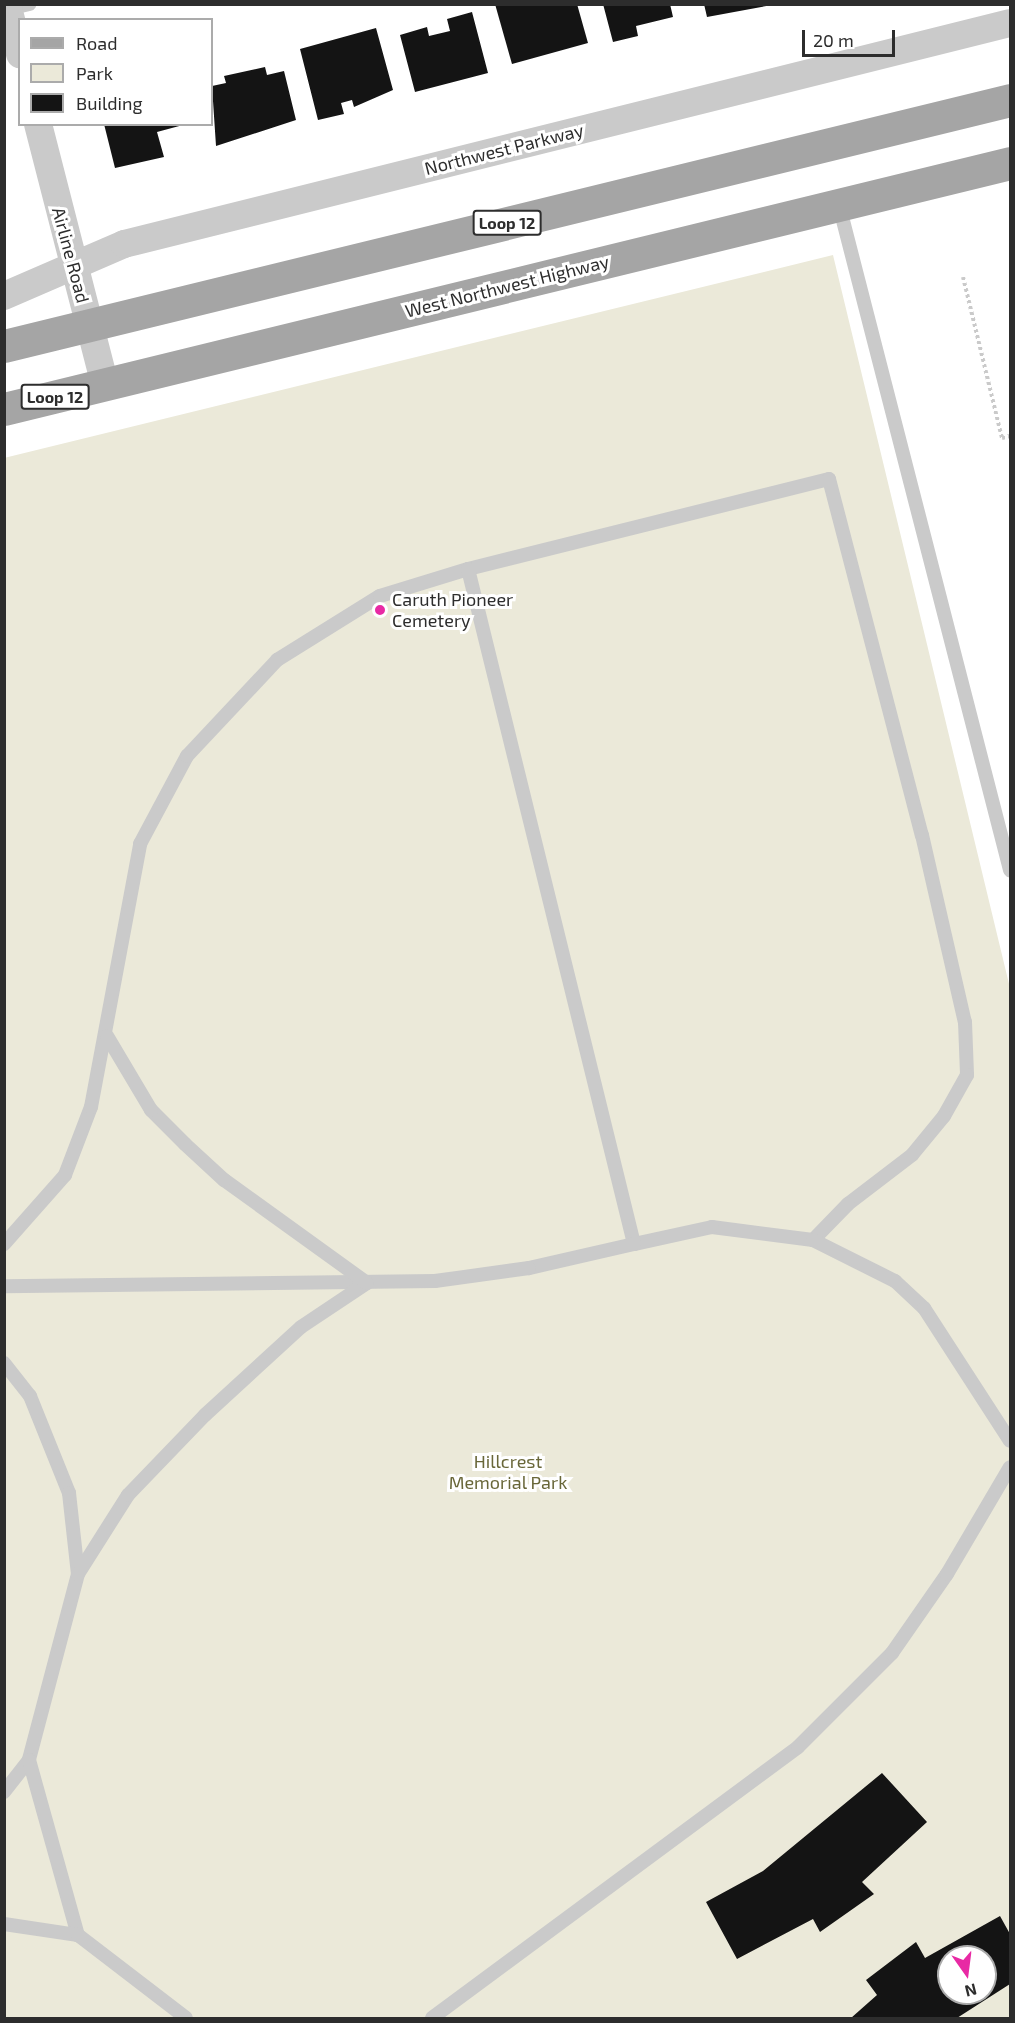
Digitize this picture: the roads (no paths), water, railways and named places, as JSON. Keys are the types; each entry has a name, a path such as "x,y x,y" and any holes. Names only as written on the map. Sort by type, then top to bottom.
{"main road":[{"name":"Loop 12","path":"4,346 1011,100"},
{"name":"West Northwest Highway","path":"4,410 1011,163"}],"street":[{"path":"15,6 18,35"},
{"name":"Northwest Parkway","path":"4,296 124,244 1011,23"},
{"name":"Airline Road","path":"39,126 105,385"}],"lane":[{"path":"839,205 1011,870"},
{"path":"4,1244 64,1175 91,1107 107,1036 116,955 140,844 187,756 277,660 380,596 468,569 829,479 922,835 965,1022 967,1075 912,1155 848,1204 813,1240"},
{"path":"468,569 634,1244"},
{"path":"107,1036 151,1110 184,1144 224,1180 367,1282"},
{"path":"4,1286 435,1281 529,1268 712,1227 813,1240 895,1281 924,1308 1011,1441"},
{"path":"4,1792 29,1760 78,1574 128,1495 205,1415 301,1328 367,1282"},
{"path":"4,1363 30,1396 69,1493 78,1574"},
{"path":"432,2019 798,1747 892,1653 947,1574 1011,1467"},
{"path":"29,1760 78,1935"},
{"path":"4,1924 78,1935 186,2019"}],"place":[{"name":"Caruth Pioneer Cemetery","path":"380,610"}],"park label":[{"name":"Hillcrest Memorial Park","path":"508,1472"}]}
